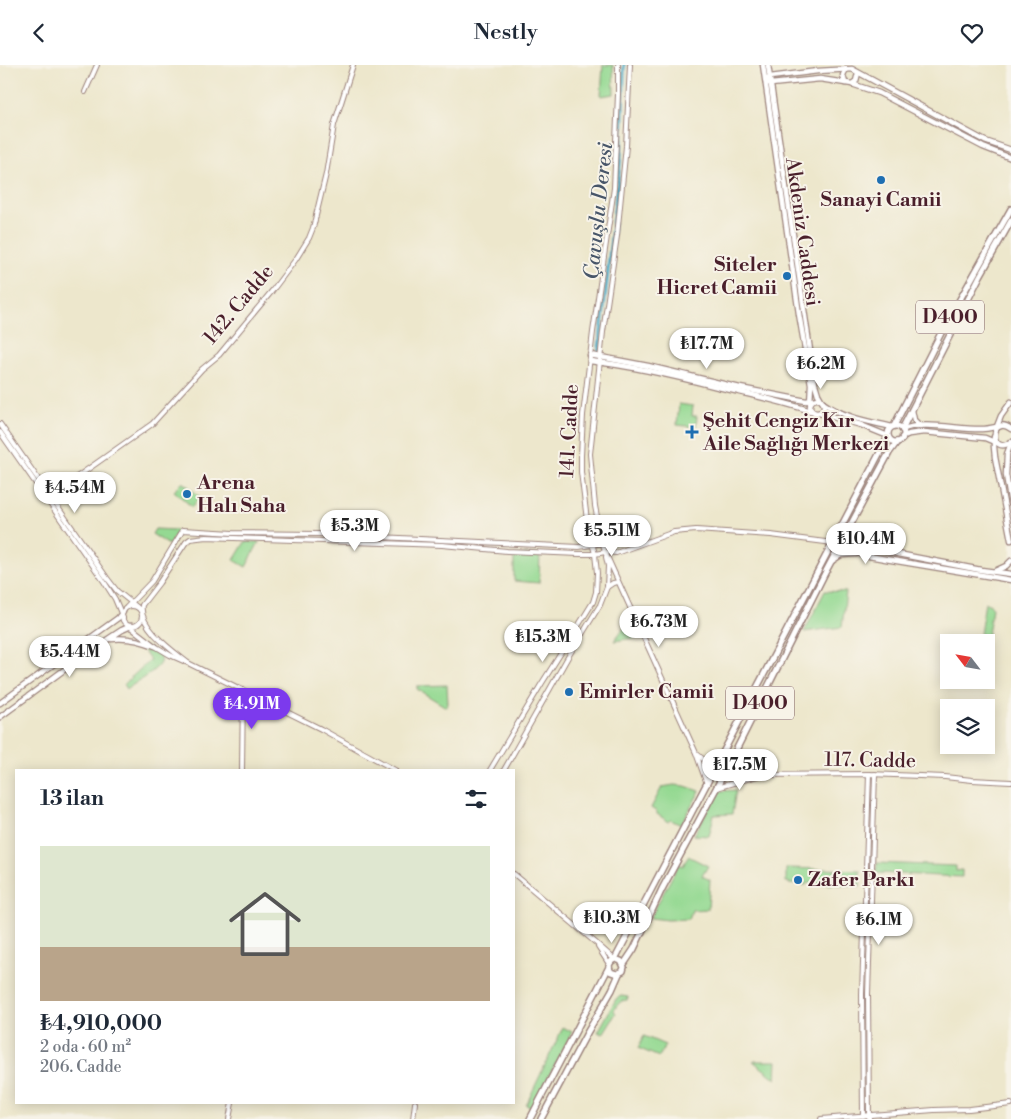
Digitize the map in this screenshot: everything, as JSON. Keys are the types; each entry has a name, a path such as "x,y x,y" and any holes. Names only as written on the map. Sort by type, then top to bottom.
{"highway":[{"name":"D400","path":"893,427 942,333 1011,209"},
{"name":"D400","path":"902,430 980,276 1011,221"},
{"path":"893,427 898,427 902,430 902,437 897,441 891,440 888,437 889,430 893,427"},
{"name":"D400","path":"615,959 888,437"},
{"name":"D400","path":"624,964 634,949 662,889 716,789 850,525 888,453 897,441"},
{"path":"530,1119 609,966 615,959 620,960 624,964 623,971 619,974 541,1119"},
{"path":"609,966 612,973 619,974"}],"main road":[{"name":"Akdeniz Caddesi","path":"763,65 768,83 815,384 822,402"},
{"name":"Akdeniz Caddesi","path":"768,65 770,77 768,83 799,314 811,384 811,401"},
{"path":"845,83 843,75 846,69"},
{"path":"770,77 852,69 985,141 1011,150"},
{"path":"852,84 856,81 858,73"},
{"path":"768,83 820,79 852,84 880,93 983,147 1011,158"},
{"path":"592,355 792,399 811,401 818,399 839,412 864,421 893,427"},
{"path":"591,361 666,374 784,402 815,413 839,418 888,437"},
{"path":"811,401 811,411"},
{"path":"819,413 823,410 822,402"},
{"path":"1011,402 1001,415 994,447 1011,540"},
{"path":"912,410 914,420 920,426"},
{"path":"902,430 908,427 920,426 982,429 996,434 1003,445 1011,442"},
{"path":"902,437 924,432 985,438 996,434 1008,426 1011,429"},
{"path":"1011,442 1007,454 1006,475 1011,504"},
{"path":"850,525 854,537 867,546"},
{"path":"833,543 867,546 913,557 1011,574"},
{"path":"841,543 851,551 863,555 1011,580"},
{"path":"832,561 841,555 863,555"},
{"path":"907,563 913,557"},
{"path":"994,571 1006,566 1011,561"},
{"path":"1001,579 1011,585"},
{"path":"0,703 122,615"},
{"path":"0,717 107,640 130,626"},
{"path":"107,640 120,638 134,639 155,646"}],"street":[{"path":"85,92 97,65"},
{"name":"142. Cadde","path":"48,496 152,424 202,369 219,355 296,259 309,238 315,221 326,174 334,125 353,65"},
{"name":"141. Cadde","path":"491,769 592,602 596,592 598,573 585,510 581,456 583,415 614,188 618,65"},
{"name":"141. Cadde","path":"605,551 595,506 590,454 626,146 630,65"},
{"path":"614,188 621,190"},
{"path":"599,293 608,295"},
{"path":"0,424 1,430 107,579 117,591 137,607 151,631 162,643 188,663"},
{"path":"48,496 104,580 126,623 155,646 322,729 393,769"},
{"path":"122,615 127,607 152,581 183,530"},
{"path":"183,530 233,533 319,534 544,546 579,547 603,543"},
{"path":"183,530 188,540"},
{"path":"130,626 140,622 142,605 188,540 206,537 442,545 507,551 595,554 605,551 616,553 666,534 690,530 771,535 833,543"},
{"path":"317,541 319,534"},
{"path":"605,551 696,753 707,784"},
{"path":"505,769 568,657 600,605 607,587 608,567 605,551"},
{"path":"611,563 616,553"},
{"path":"607,587 618,582"},
{"path":"127,607 137,607"},
{"path":"242,769 243,690"},
{"path":"696,753 707,761 719,762"},
{"name":"117. Cadde","path":"728,765 739,772 759,775 875,774 1011,782"},
{"path":"860,1117 869,774"},
{"path":"869,1117 868,994 875,774"},
{"name":"117. Cadde","path":"716,789 759,775"},
{"path":"515,875 615,959"},
{"path":"596,943 609,966"},
{"path":"229,1119 232,1104"},
{"path":"413,1119 415,1104"},
{"path":"821,1119 869,1117 1011,1104"}],"green space":[{"path":"603,65 613,65 614,94 601,96"},
{"path":"679,404 693,406 692,416 697,416 696,427 677,425"},
{"name":"Arena Halı Saha","path":"183,482 200,497 192,507 174,491"},
{"path":"155,529 177,531 169,545 152,534"},
{"path":"245,542 259,542 246,567 234,560"},
{"path":"540,554 539,583 514,581 514,555"},
{"path":"825,591 846,592 842,627 804,632"},
{"path":"985,602 992,606 988,634 980,634"},
{"path":"628,622 636,638 614,641"},
{"path":"144,646 160,655 160,663 150,673 127,689 124,684 150,660 141,648"},
{"path":"447,685 448,704 446,707 417,689 417,686"},
{"path":"674,785 700,791 681,825 671,820 669,822 651,808 662,787"},
{"path":"736,790 732,814 714,815 709,836 694,835 719,791"},
{"path":"688,856 708,866 702,876 710,880 708,909 692,910 689,919 668,920 650,918 679,864 683,866"},
{"path":"877,863 956,866 956,871 962,870 962,877 876,873"},
{"name":"Zafer Parkı","path":"786,868 860,870 860,886 807,883 806,885 789,884 789,882 786,882"},
{"path":"621,996 628,997 627,1000 622,1001 618,1005 614,1011 616,1013 603,1034 598,1032 616,999"},
{"path":"563,1027 572,1032 532,1108 526,1105"},
{"path":"644,1036 665,1045 659,1057 638,1048"},
{"path":"753,1061 777,1061 776,1079"}],"waterway":[{"name":"Çavuşlu Deresi","path":"598,360 620,162 624,65"}],"place":[{"name":"Sanayi Camii","path":"881,180"},
{"name":"Siteler Hicret Camii","path":"787,276"},
{"name":"Şehit Cengiz Kır Aile Sağlığı Merkezi","path":"692,432"},
{"name":"Arena Halı Saha","path":"187,494"},
{"name":"Emirler Camii","path":"569,692"},
{"name":"Zafer Parkı","path":"798,880"}]}
